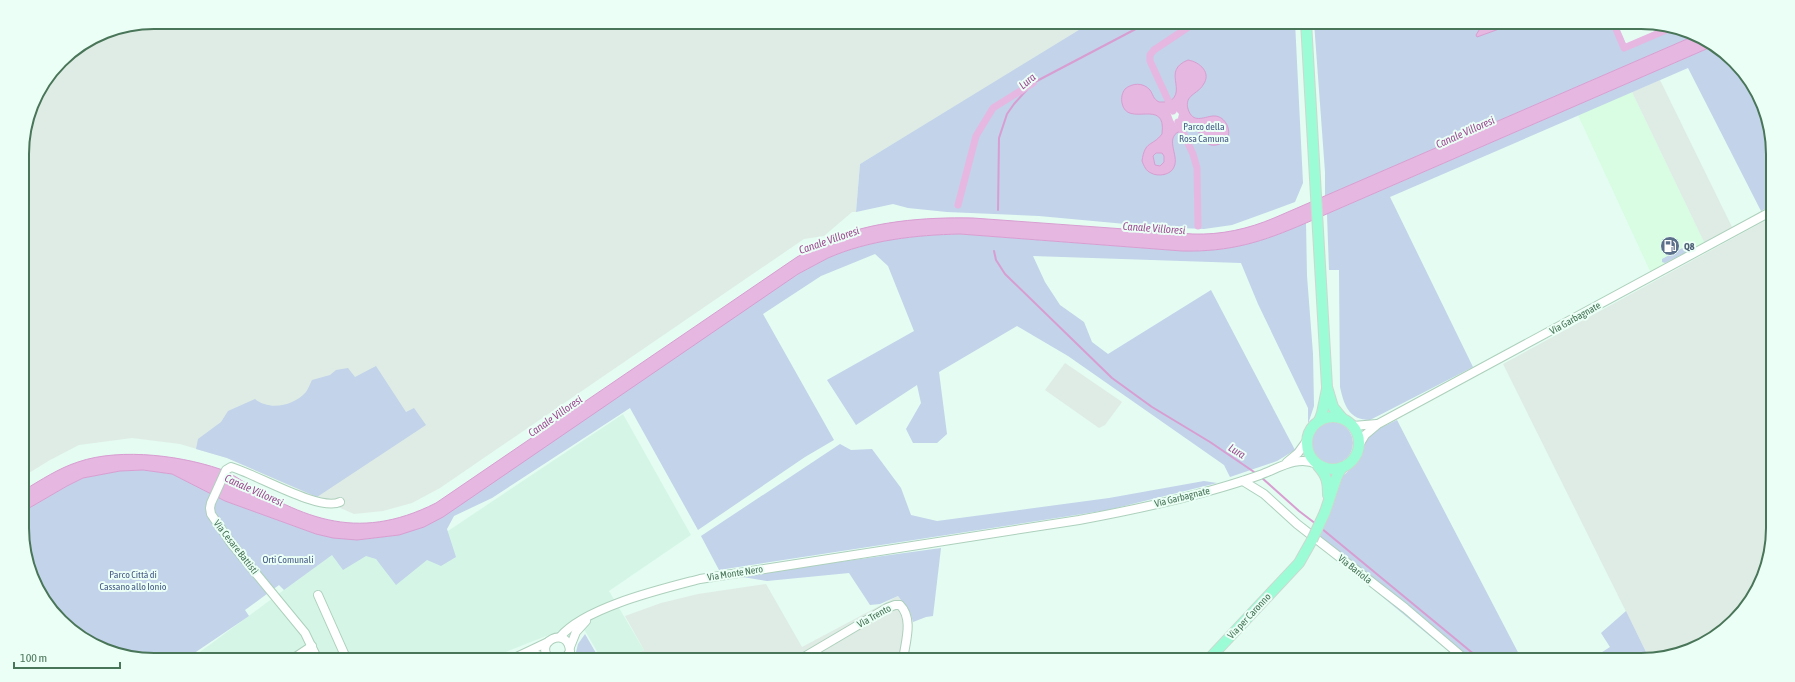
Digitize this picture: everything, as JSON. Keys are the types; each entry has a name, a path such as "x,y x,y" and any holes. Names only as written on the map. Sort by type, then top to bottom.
{"main road":[{"path":"1306,29 1328,387 1333,407 1342,418 1353,426 1357,432 1359,445 1354,459 1342,467 1329,469 1317,464"},
{"path":"1319,421 1328,387"},
{"path":"1326,507 1328,482 1326,475 1309,454 1306,442 1310,430 1319,421 1326,417 1342,418"},
{"path":"1326,507 1337,476 1342,467"},
{"name":"Via per Caronno","path":"1215,653 1299,563 1312,540 1326,507"}],"street":[{"name":"Via Garbagnate","path":"1359,445 1364,435 1378,424 1766,214"},
{"name":"Via Garbagnate","path":"1353,426 1378,424"},
{"name":"Via Garbagnate","path":"1284,465 1298,453 1306,442"},
{"name":"Via Garbagnate","path":"884,550 1078,520 1159,503 1243,481 1284,465 1302,460 1317,464"},
{"name":"Via Cesare Battisti","path":"315,653 301,627 217,523 211,512 211,503 228,467 233,467 273,485 327,504 340,502"},
{"name":"Via Bariola","path":"1243,481 1264,494 1297,524 1405,608 1458,653"},
{"name":"Via Monte Nero","path":"548,642 552,639 560,637 575,624 590,616 644,594 700,579 884,550"},
{"path":"318,595 344,653"},
{"name":"Via Trento","path":"811,653 887,608 895,605 900,605 907,615 907,632 904,653"},
{"name":"Via Monte Nero","path":"569,653 578,628 590,616"},
{"path":"560,637 566,641 570,647"},
{"path":"524,653 548,642"},
{"path":"546,653 545,650 548,642"},
{"path":"302,653 312,646"}],"shaded area":[{"path":"154,29 1082,29 860,164 856,212 852,212 824,236 804,239 440,488 412,503 383,511 354,514 227,458 180,444 132,438 79,445 29,473 29,146 31,129 38,106 55,78 84,50 106,38 129,31"},
{"path":"1660,80 1733,229 1705,244 1632,92"},
{"path":"1632,92 1705,244 1651,273 1578,115"},
{"path":"1766,220 1766,528 1764,553 1749,591 1740,604 1717,627 1704,636 1681,646 1666,651 1647,653 1503,364"},
{"path":"1065,363 1122,402 1105,425 1099,428 1045,390"},
{"path":"623,414 691,535 609,591 644,650 639,653 598,653 585,631 577,624 503,653 198,653 334,553 427,545"},
{"path":"766,584 802,647 898,596 910,612 913,622 909,653 639,653 644,650 625,616 661,603 698,594"}],"green space":[{"name":"Parco della Rosa Camuna","path":"1081,29 1295,29 1303,183 1295,202 1232,225 1204,229 1158,227 1039,216 947,212 908,208 893,204 856,212 860,164"},
{"path":"1315,29 1619,29 1626,44 1658,30 1666,31 1688,39 1325,196 1325,172"},
{"path":"1708,48 1723,60 1745,84 1762,121 1766,154 1766,208 1761,211 1688,68 1390,197 1473,367 1370,420 1357,417 1352,414 1343,400 1340,387 1339,270 1329,270 1327,214"},
{"path":"1306,223 1307,276 1313,354 1314,406 1308,424 1308,408 1258,304 1241,263 1033,256 1045,282 1060,305 1084,322 1092,342 1108,354 1211,290 1295,450 1277,461 1230,477 1224,465 1068,356 1017,326 939,372 947,434 937,443 913,443 906,429 921,403 917,385 856,425 827,380 914,331 888,266 875,254 821,276 763,314 834,440 805,457 698,530 630,408 492,498 454,516 447,529 456,557 441,566 427,560 396,585 376,559 366,556 343,570 332,555 284,590 279,585 245,610 249,616 194,653 146,653 129,651 99,640 84,632 60,610 50,598 42,583 31,553 29,508 83,478 120,471 143,470 172,474 225,501 316,534 357,540 399,535 798,274 828,258 860,247 910,237 960,234 1182,251 1200,251 1231,248 1275,236"},
{"path":"1688,245 1691,246 1691,250 1665,263 1662,262 1662,259"},
{"path":"376,366 406,412 414,408 426,425 317,497 227,458 196,449 198,439 221,422 228,411 255,399 267,405 274,406 288,404 301,397 306,392 312,380 330,375 336,370 348,368 355,377"},
{"path":"1397,420 1518,653 1451,653 1317,543 1330,513 1342,477 1358,462 1363,446 1369,437 1380,428"},
{"path":"1328,422 1336,422 1344,425 1350,431 1353,443 1350,455 1344,461 1336,464 1328,464 1320,461 1314,455 1311,447 1311,439 1314,431 1320,425"},
{"path":"840,444 851,450 872,449 901,488 911,515 937,521 1109,498 1204,481 1217,483 1108,510 719,570 701,536"},
{"path":"941,548 933,616 913,622 910,612 898,596 880,604 870,605 849,573 767,581 736,576"},
{"path":"1626,611 1646,652 1601,653 1610,647 1601,633"},
{"path":"585,634 596,653 576,653 578,644"}],"water":[{"path":"1480,29 1499,29 1477,37 1476,35"},
{"name":"Canale Villoresi","path":"1688,39 1708,48 1275,236 1231,248 1182,251 960,234 910,237 876,243 844,252 828,258 798,274 443,517 424,527 399,535 357,540 333,538 316,534 225,501 172,474 143,470 120,471 83,478 29,508 29,487 57,471 95,457 134,454 174,458 212,466 228,472 279,502 328,520 353,523 379,522 407,515 436,503 797,257 826,241 843,234 898,222 936,218 973,218 1203,234 1244,228 1274,218"},
{"path":"1188,60 1197,63 1203,69 1206,76 1201,88 1188,101 1187,104 1190,114 1195,118 1217,116 1226,123 1229,133 1224,142 1212,145 1207,143 1196,130 1189,129 1177,133 1173,141 1175,157 1174,167 1170,172 1161,175 1154,174 1146,170 1142,161 1143,154 1147,147 1162,134 1162,123 1159,117 1153,114 1131,113 1125,110 1122,103 1122,96 1125,89 1138,84 1147,87 1157,101 1169,102 1174,97 1176,92 1175,75 1180,64","holes":["1156,153 1162,153 1164,156 1164,162 1160,166 1155,165 1153,156"]}],"pier":[{"path":"1170,99 1175,110 1179,114 1178,118 1184,132 1181,133 1173,120 1166,101"}],"waterway":[{"name":"Lura","path":"998,210 999,138 1007,114 1014,104 1033,83 1136,29"},
{"path":"1173,111 1150,61 1150,55 1154,50 1186,29"},
{"path":"1616,29 1624,48 1664,31"},
{"path":"958,205 976,136 993,108 1033,83"},
{"path":"1178,122 1193,154 1197,168 1198,226"},
{"name":"Lura","path":"994,251 996,260 1005,274 1112,378 1152,407 1210,442 1257,474"},
{"name":"Lura","path":"1262,478 1316,524"},
{"name":"Lura","path":"1321,528 1473,653"}],"place":[{"name":"Q8","path":"1670,246"}],"park label":[{"name":"Orti Comunali","path":"288,559"},
{"name":"Parco Città di Cassano allo Ionio","path":"133,580"}]}
